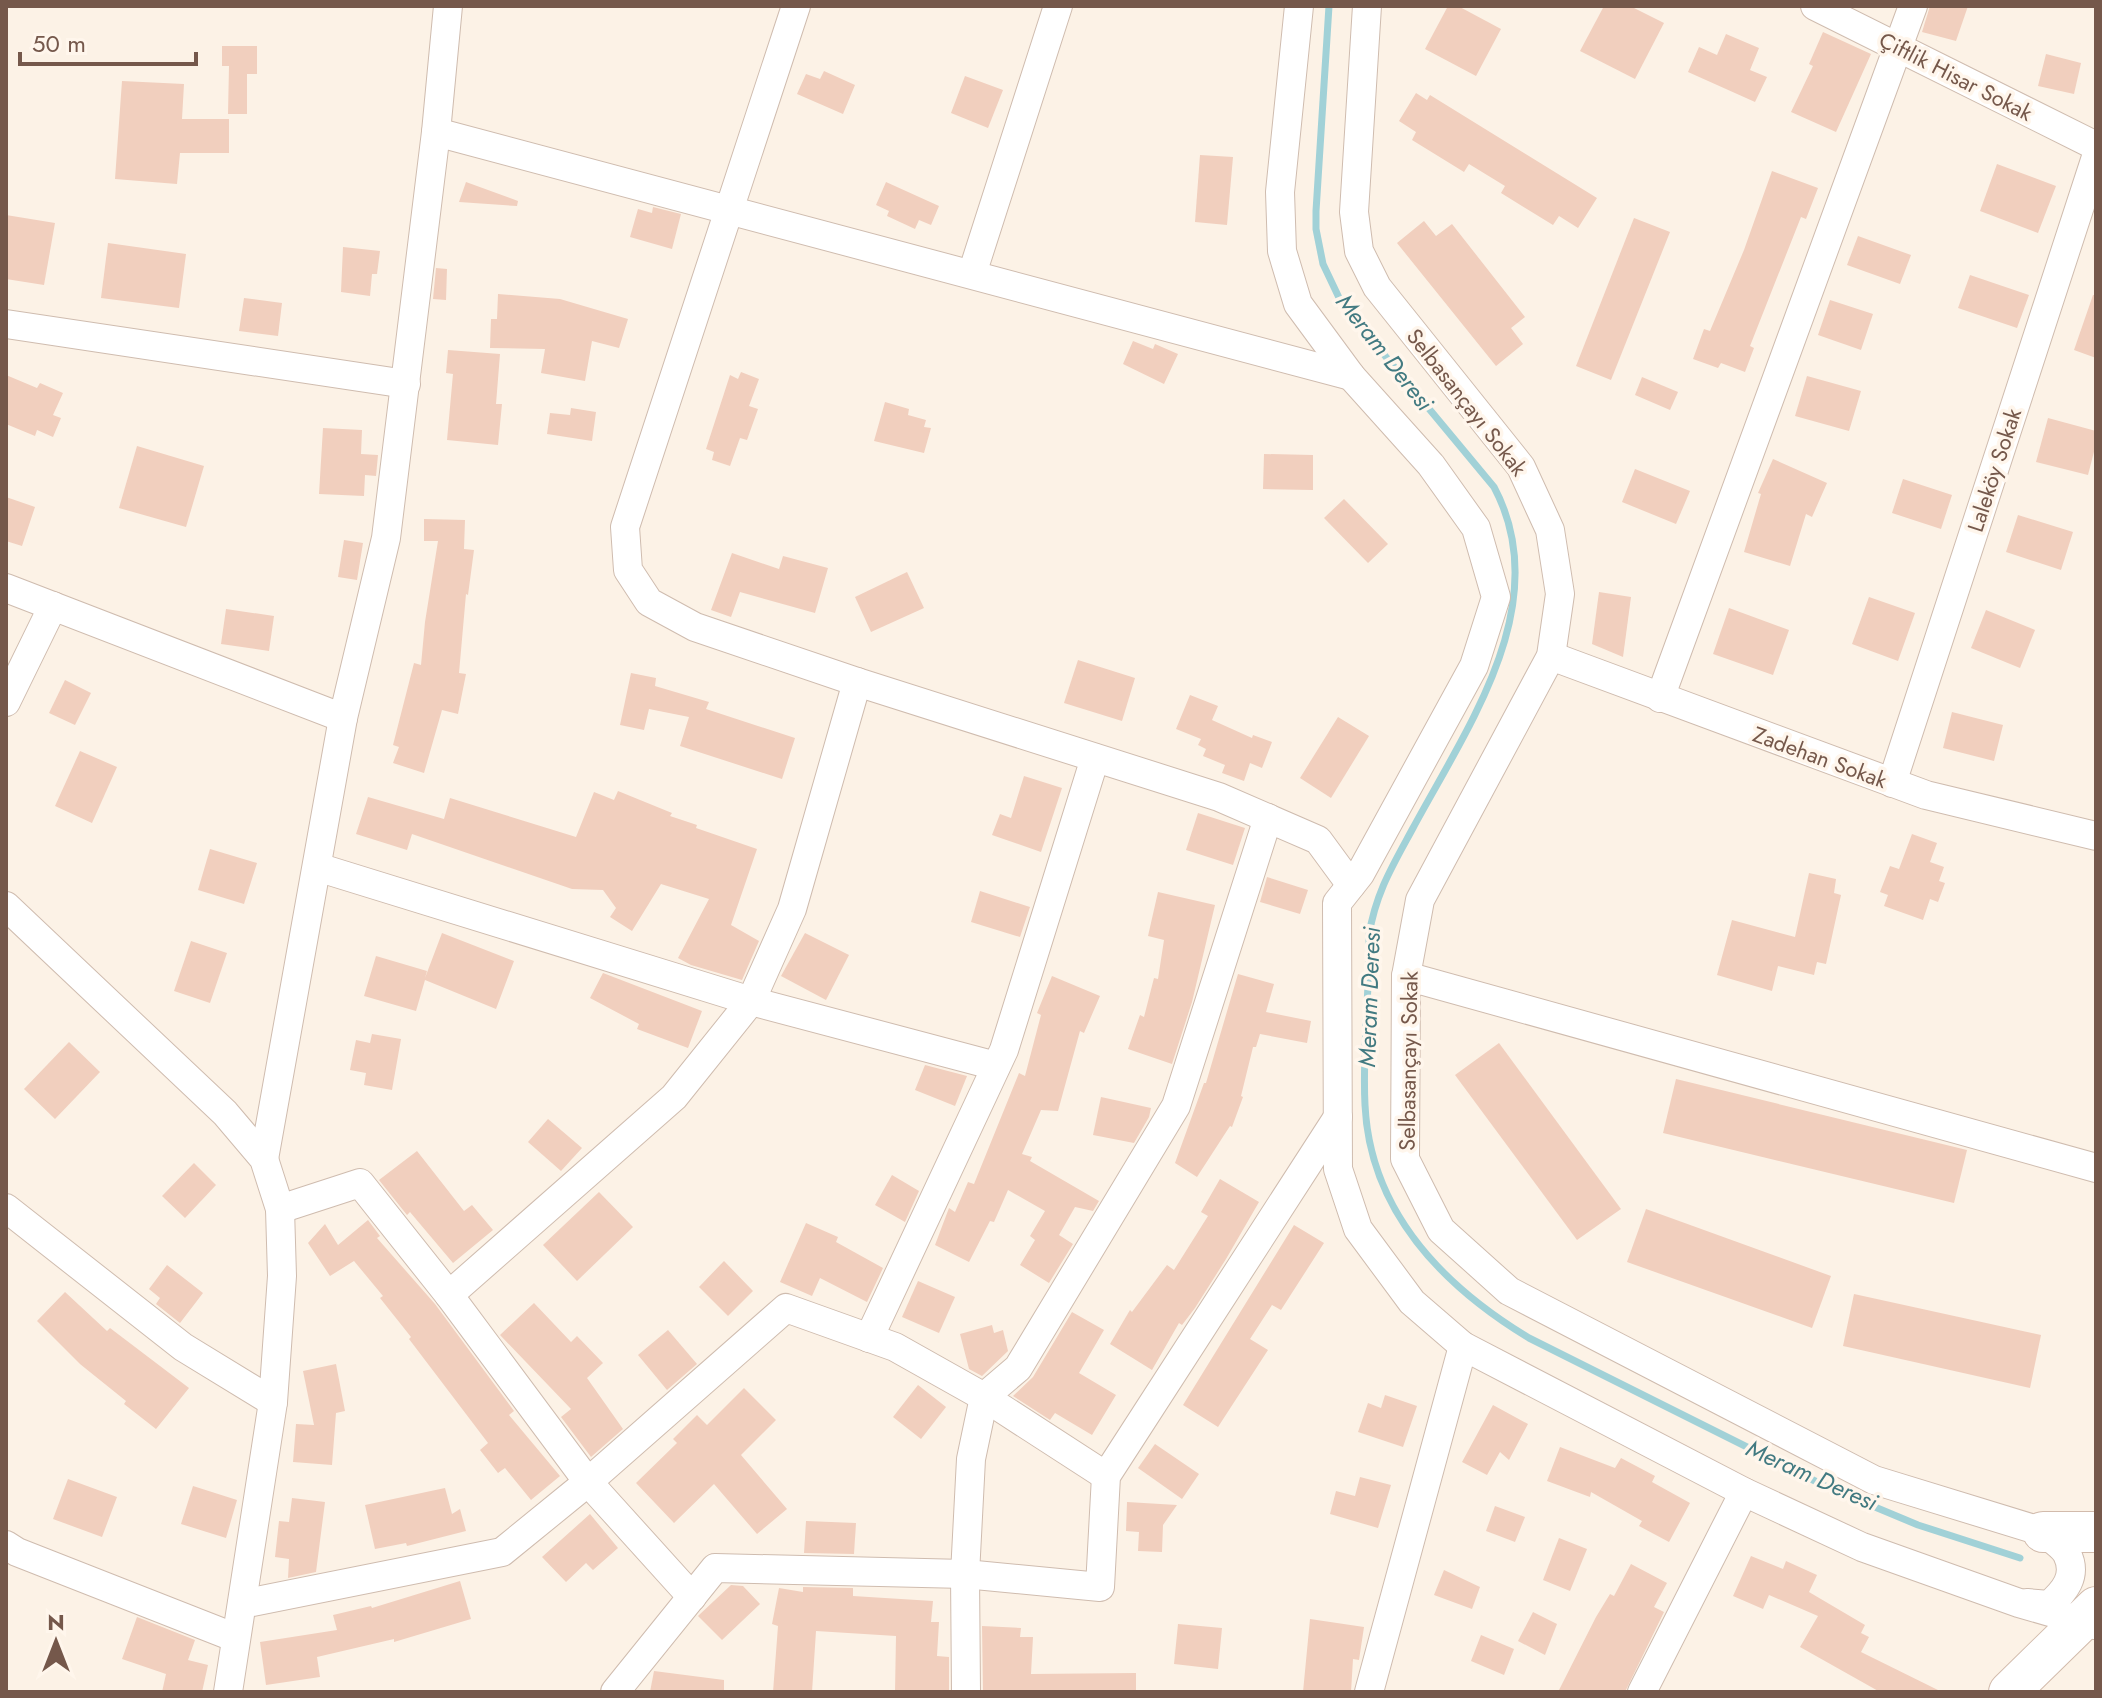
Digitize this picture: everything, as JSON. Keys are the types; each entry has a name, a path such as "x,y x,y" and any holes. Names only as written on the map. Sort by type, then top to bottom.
{"street":[{"path":"264,1159 343,718 386,538 436,132 448,6"},
{"path":"796,6 625,527 628,570 649,602 695,627 1219,797 1268,818 1318,840 1351,885"},
{"path":"972,274 1058,6"},
{"path":"1299,6 1280,192 1282,251 1298,304 1351,376 1431,465 1476,528 1496,597 1474,666 1360,874 1337,903 1338,1169 1358,1229 1412,1302 1463,1346 1744,1492 1862,1547 2019,1603 2090,1618"},
{"name":"Selbasançayı Sokak","path":"1367,6 1354,212 1359,251 1377,287 1521,467 1550,530 1560,594 1551,656 1420,900 1406,976 1405,1159 1441,1230 1509,1291 1874,1480 2096,1547"},
{"name":"Çiftlik Hisar Sokak","path":"1815,6 2096,146"},
{"path":"1660,698 1913,6"},
{"path":"436,132 1351,376"},
{"name":"Laleköy Sokak","path":"1892,783 2096,157"},
{"path":"6,324 406,384"},
{"path":"6,588 343,718"},
{"path":"6,702 53,606"},
{"name":"Zadehan Sokak","path":"1551,656 1926,795 2096,836"},
{"path":"449,1295 674,1097 751,1001 792,909 857,682"},
{"path":"869,1338 1004,1050 1095,758"},
{"path":"966,1692 965,1574 971,1459 984,1397 1018,1368 1176,1106 1268,818"},
{"path":"317,867 751,1001 996,1066"},
{"path":"6,906 225,1113 264,1159 280,1209 282,1276 273,1402 228,1692"},
{"path":"1406,976 2096,1168"},
{"path":"615,1692 715,1568 965,1574 1100,1587 1106,1476 1338,1117"},
{"path":"280,1209 360,1183 449,1295 588,1482 692,1597"},
{"path":"6,1208 183,1347 273,1402"},
{"path":"242,1604 502,1552 588,1482 786,1308 895,1347 984,1397 1106,1476"},
{"path":"1369,1692 1463,1346"},
{"path":"1642,1692 1744,1492"},
{"path":"2043,1532 2096,1532"},
{"path":"2019,1603 2049,1605 2066,1590 2071,1572 2067,1553 2043,1532"},
{"path":"6,1545 236,1638"},
{"path":"2009,1692 2090,1618"}],"building":[{"path":"1448,6 1458,6 1501,29 1476,76 1425,49"},
{"path":"1604,6 1630,6 1664,23 1635,79 1580,51"},
{"path":"1930,6 1968,6 1956,41 1922,32"},
{"path":"1823,32 1871,54 1836,132 1791,112 1813,66 1809,64"},
{"path":"1726,34 1759,48 1750,70 1767,77 1755,102 1688,72 1699,47 1717,55"},
{"path":"222,46 257,46 257,74 247,74 247,114 228,114 229,66 222,66"},
{"path":"2046,54 2081,63 2074,94 2038,86"},
{"path":"824,71 855,85 843,114 797,94 806,74 820,79"},
{"path":"965,76 1003,90 988,128 951,113"},
{"path":"122,81 184,84 182,119 229,119 229,153 180,153 177,184 115,179"},
{"path":"1416,93 1427,100 1430,95 1597,198 1578,228 1559,216 1553,225 1501,193 1505,186 1469,164 1464,172 1412,140 1416,132 1399,121"},
{"path":"1200,155 1233,157 1227,225 1195,222"},
{"path":"1997,164 2056,186 2038,233 1980,211"},
{"path":"1772,171 1818,188 1806,219 1801,217 1750,346 1754,348 1745,372 1721,363 1718,368 1693,359 1704,329 1710,331 1744,250"},
{"path":"466,182 518,201 517,206 459,202"},
{"path":"886,182 939,206 931,225 919,220 915,229 887,216 889,211 876,205"},
{"path":"653,207 681,214 672,249 630,237 638,209 652,213"},
{"path":"6,215 55,223 44,285 6,279"},
{"path":"1634,218 1670,232 1611,380 1576,366"},
{"path":"1424,221 1436,236 1452,224 1525,317 1511,328 1523,344 1496,366 1397,243"},
{"path":"1858,236 1911,255 1900,284 1847,265"},
{"path":"108,243 186,254 179,308 101,298"},
{"path":"343,247 380,251 377,274 372,274 370,296 341,292"},
{"path":"436,268 447,269 446,300 433,299"},
{"path":"1970,275 2029,295 2017,328 1958,308"},
{"path":"498,294 560,299 628,319 619,348 592,341 585,381 541,373 545,349 490,348 491,319 497,319"},
{"path":"2093,295 2096,295 2096,358 2074,350"},
{"path":"244,298 282,303 278,336 239,331"},
{"path":"1830,300 1873,314 1861,350 1818,335"},
{"path":"1133,341 1153,349 1155,344 1178,354 1164,384 1123,364"},
{"path":"448,350 500,354 496,404 502,404 498,445 447,440 453,374 446,373"},
{"path":"741,372 759,379 749,406 758,409 747,440 740,438 730,466 712,460 714,452 706,449 730,375 738,379"},
{"path":"6,375 37,388 40,383 63,393 53,415 61,418 53,437 37,430 35,436 6,424"},
{"path":"1807,376 1861,391 1849,431 1795,416"},
{"path":"1642,377 1678,392 1670,410 1635,395"},
{"path":"885,402 909,409 908,415 926,420 924,427 931,428 924,453 874,441"},
{"path":"571,408 596,412 592,441 547,434 550,413 570,415"},
{"path":"2048,418 2096,431 2088,475 2036,462"},
{"path":"323,428 362,430 361,454 378,455 376,476 365,475 364,496 319,494"},
{"path":"137,446 204,466 186,527 119,508"},
{"path":"1264,454 1313,455 1313,490 1263,489"},
{"path":"1773,459 1827,483 1812,517 1806,514 1790,566 1744,552 1761,494 1758,493"},
{"path":"1635,469 1690,491 1676,524 1622,502"},
{"path":"1903,479 1952,495 1941,529 1892,513"},
{"path":"6,497 35,507 22,546 6,541"},
{"path":"1344,499 1388,544 1368,563 1324,518"},
{"path":"2018,515 2073,532 2061,570 2006,552"},
{"path":"424,519 465,520 464,549 474,550 466,594 459,673 466,674 458,714 442,710 424,773 393,763 399,747 393,745 414,663 421,665 438,541 424,541"},
{"path":"344,540 363,543 357,580 338,577"},
{"path":"732,553 779,569 783,556 828,568 815,613 740,592 731,617 711,610"},
{"path":"907,572 924,608 871,632 855,597"},
{"path":"1599,592 1631,597 1623,657 1592,644"},
{"path":"1869,597 1915,613 1898,661 1852,644"},
{"path":"1729,608 1789,630 1773,675 1713,654"},
{"path":"226,609 274,616 269,651 221,644"},
{"path":"1986,610 2035,630 2020,668 1971,648"},
{"path":"1078,660 1135,678 1122,721 1064,703"},
{"path":"631,673 656,678 655,686 709,702 706,709 795,738 782,779 680,746 689,717 649,709 644,730 620,725"},
{"path":"65,680 91,693 75,725 49,713"},
{"path":"1190,695 1218,706 1212,720 1252,738 1253,735 1272,742 1262,768 1250,763 1244,781 1222,773 1225,765 1203,756 1206,749 1198,745 1201,739 1176,729"},
{"path":"1952,712 2003,725 1994,761 1943,748"},
{"path":"1338,717 1369,736 1331,798 1300,778"},
{"path":"80,751 117,767 92,823 55,806"},
{"path":"1024,776 1062,788 1041,852 992,835 1000,814 1011,818"},
{"path":"618,791 672,813 670,816 697,825 696,828 757,849 731,925 759,941 742,980 678,958 709,899 661,884 632,931 610,917 616,908 603,890 572,889 412,834 407,850 356,834 368,797 444,819 450,798 576,837 594,792 614,800"},
{"path":"1198,813 1245,828 1233,865 1186,850"},
{"path":"1912,834 1937,843 1930,862 1944,867 1939,881 1945,883 1938,902 1930,899 1923,920 1884,906 1888,895 1880,892 1890,866 1899,869"},
{"path":"210,849 257,863 244,904 198,890"},
{"path":"1809,873 1836,879 1834,893 1841,895 1826,964 1817,962 1814,975 1778,966 1772,991 1717,975 1732,920 1795,937"},
{"path":"1267,877 1308,890 1300,914 1260,902"},
{"path":"980,891 1030,907 1020,937 971,922"},
{"path":"1158,892 1215,905 1192,1002 1172,1064 1128,1049 1140,1015 1144,1017 1154,978 1158,979 1164,940 1148,936"},
{"path":"442,933 514,961 496,1009 425,980 416,1011 364,996 376,956 427,971 425,978"},
{"path":"805,933 849,955 826,1000 781,976"},
{"path":"191,941 227,953 210,1003 174,991"},
{"path":"603,973 702,1011 688,1048 637,1029 639,1024 590,998"},
{"path":"1238,974 1274,984 1266,1012 1311,1021 1307,1043 1260,1034 1256,1047 1253,1047 1243,1097 1232,1127 1197,1177 1175,1163 1206,1083"},
{"path":"1052,976 1100,996 1084,1033 1080,1031 1058,1111 1041,1110 1022,1154 1032,1157 1030,1161 1099,1201 1093,1211 1075,1207 1059,1235 1073,1244 1049,1283 1020,1265 1035,1240 1030,1236 1045,1211 1008,1190 994,1222 990,1221 969,1262 935,1245 949,1208 955,1212 968,1182 974,1184 1019,1073 1025,1076 1041,1015 1037,1013"},
{"path":"372,1034 401,1039 392,1090 364,1085 366,1073 350,1070 356,1040 370,1043"},
{"path":"69,1042 100,1072 55,1119 24,1089"},
{"path":"1499,1043 1621,1209 1577,1240 1455,1075"},
{"path":"925,1065 967,1076 955,1106 915,1090"},
{"path":"1676,1079 1967,1150 1954,1203 1663,1133"},
{"path":"1101,1097 1151,1108 1134,1143 1093,1135"},
{"path":"548,1119 582,1148 561,1171 528,1142"},
{"path":"417,1151 464,1211 472,1205 493,1230 453,1263 379,1180"},
{"path":"194,1163 216,1185 185,1218 162,1196"},
{"path":"892,1175 919,1191 905,1222 875,1205"},
{"path":"1220,1179 1259,1202 1195,1308 1182,1325 1179,1323 1152,1370 1110,1344 1130,1310 1132,1312 1167,1265 1174,1270 1208,1216 1201,1212"},
{"path":"599,1192 633,1227 577,1281 543,1245"},
{"path":"1646,1209 1831,1276 1812,1328 1627,1262"},
{"path":"368,1220 380,1236 377,1238 435,1304 514,1411 509,1415 560,1476 531,1500 505,1468 498,1473 480,1450 488,1443 409,1339 411,1337 380,1298 383,1296 354,1261 330,1276 308,1243 325,1224 338,1245"},
{"path":"806,1223 838,1237 836,1242 883,1268 867,1302 820,1278 812,1296 780,1282"},
{"path":"1294,1225 1324,1243 1281,1310 1272,1305 1250,1339 1268,1350 1218,1427 1183,1405"},
{"path":"724,1261 753,1291 728,1316 699,1287"},
{"path":"167,1265 203,1293 180,1323 156,1304 160,1298 149,1289"},
{"path":"918,1281 955,1297 939,1333 902,1317"},
{"path":"65,1292 107,1331 110,1328 189,1388 156,1429 124,1404 126,1401 80,1364 37,1321"},
{"path":"1854,1294 2041,1335 2030,1388 1843,1346"},
{"path":"534,1303 571,1342 577,1336 603,1363 587,1378 623,1429 591,1457 561,1417 571,1409 500,1335"},
{"path":"1072,1312 1104,1330 1079,1373 1116,1395 1092,1435 1055,1413 1050,1420 1013,1396 1033,1377"},
{"path":"992,1325 994,1333 1003,1330 1008,1351 982,1376 969,1369 960,1334"},
{"path":"668,1330 697,1364 667,1390 638,1355"},
{"path":"336,1364 345,1411 336,1413 332,1465 293,1462 296,1424 314,1425 303,1371"},
{"path":"918,1385 946,1407 921,1439 893,1417"},
{"path":"744,1388 776,1420 741,1455 787,1509 757,1534 714,1484 674,1523 636,1483 677,1443 673,1439 697,1415 707,1425"},
{"path":"1385,1395 1417,1406 1403,1447 1358,1432 1368,1403 1381,1408"},
{"path":"1493,1405 1528,1424 1509,1460 1500,1452 1487,1475 1462,1462"},
{"path":"1155,1444 1199,1474 1182,1499 1138,1468"},
{"path":"1560,1447 1615,1468 1621,1458 1655,1476 1652,1482 1690,1503 1669,1542 1639,1526 1642,1521 1591,1492 1590,1497 1547,1481"},
{"path":"1360,1477 1391,1485 1378,1528 1330,1514 1336,1491 1355,1496"},
{"path":"68,1479 117,1497 102,1537 53,1519"},
{"path":"193,1486 237,1500 226,1538 181,1524"},
{"path":"445,1488 452,1514 460,1509 466,1531 407,1546 406,1543 375,1549 365,1505"},
{"path":"292,1498 325,1502 316,1572 288,1578 289,1559 275,1557 279,1521 289,1522"},
{"path":"1127,1502 1177,1505 1163,1525 1162,1552 1138,1551 1139,1532 1126,1531"},
{"path":"1495,1506 1525,1517 1515,1542 1486,1531"},
{"path":"590,1514 618,1548 593,1570 586,1563 566,1582 542,1557"},
{"path":"806,1521 856,1523 854,1554 804,1553"},
{"path":"1559,1538 1587,1549 1570,1591 1543,1580"},
{"path":"1751,1556 1783,1569 1786,1561 1817,1575 1809,1592 1865,1625 1861,1633 1869,1637 1861,1652 1942,1692 1880,1692 1800,1647 1818,1616 1769,1595 1763,1609 1733,1596"},
{"path":"1631,1564 1667,1583 1654,1607 1664,1612 1625,1692 1558,1692 1596,1617 1610,1594 1614,1596"},
{"path":"1444,1570 1480,1587 1472,1609 1434,1595"},
{"path":"460,1581 471,1619 394,1642 394,1639 317,1657 320,1677 266,1685 260,1642 337,1630 333,1615 372,1608"},
{"path":"731,1585 743,1586 760,1604 722,1640 698,1616"},
{"path":"803,1587 853,1588 853,1596 933,1601 931,1622 939,1622 937,1656 949,1657 949,1692 895,1692 896,1636 816,1631 812,1692 773,1692 778,1626 772,1624 779,1588 803,1592"},
{"path":"1533,1612 1557,1624 1545,1655 1518,1641"},
{"path":"137,1617 195,1640 188,1660 208,1665 202,1692 162,1692 166,1674 122,1659"},
{"path":"1310,1619 1364,1627 1359,1660 1353,1659 1351,1692 1303,1692"},
{"path":"1178,1624 1222,1628 1218,1669 1174,1664"},
{"path":"982,1626 1021,1628 1020,1637 1033,1637 1031,1674 1136,1673 1136,1692 983,1692"},
{"path":"1481,1635 1514,1649 1504,1675 1471,1661"},
{"path":"654,1671 724,1680 724,1692 650,1692"}],"waterway":[{"name":"Meram Deresi","path":"1329,6 1316,211 1323,264 1342,304 1494,487 1511,531 1515,575 1510,619 1497,663 1458,748 1392,867 1372,920 1364,1062 1365,1105 1370,1143 1381,1179 1396,1212 1441,1269 1468,1295 1529,1338 1827,1487 1918,1525 2020,1558"}]}
